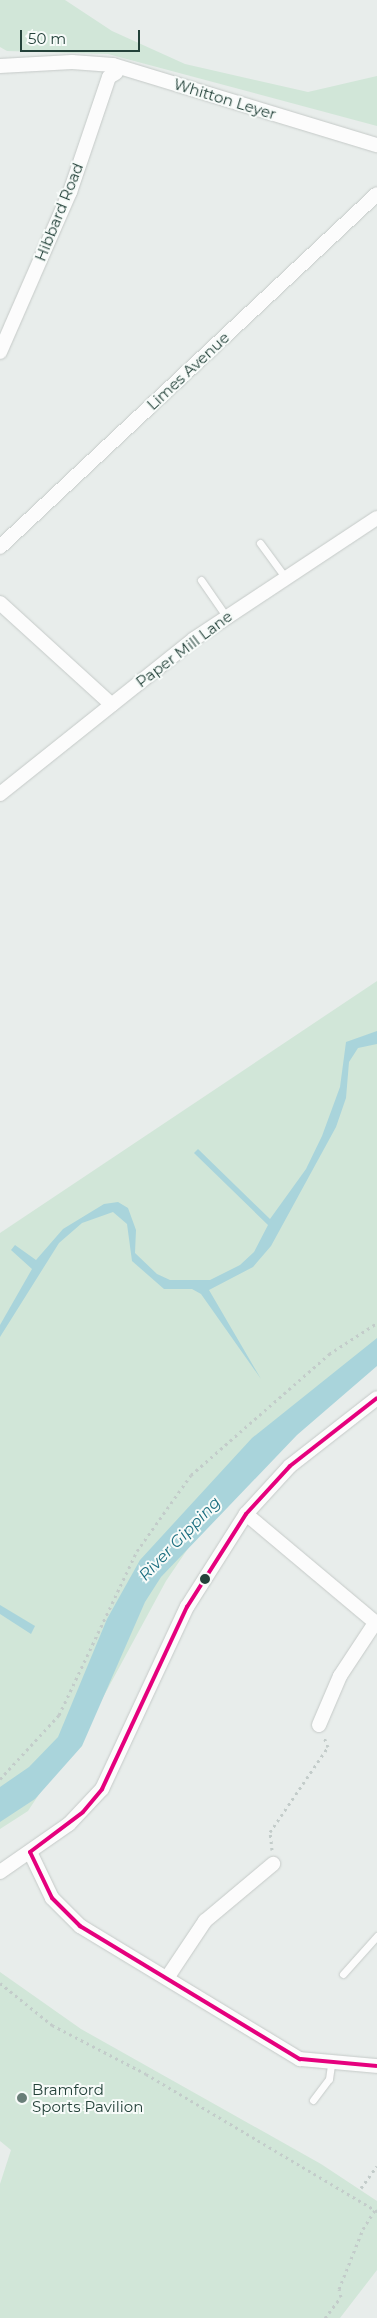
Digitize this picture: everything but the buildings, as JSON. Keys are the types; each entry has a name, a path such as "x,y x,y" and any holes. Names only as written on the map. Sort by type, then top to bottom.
{"street":[{"name":"Whitton Leyer","path":"0,66 72,62 113,65 377,145"},
{"name":"Hibbard Road","path":"0,352 70,192 109,77 116,73"},
{"name":"Limes Avenue","path":"0,547 377,194"},
{"name":"Paper Mill Lane","path":"0,794 226,616 377,518"},
{"path":"0,603 112,705"},
{"path":"0,1872 83,1812 102,1788 182,1615 246,1514 290,1466 377,1398"},
{"path":"246,1514 376,1624 340,1676 319,1725"},
{"path":"30,1852 52,1898 71,1918 288,2053 331,2064 377,2066"},
{"path":"167,1978 205,1921 273,1864"}],"lane":[{"path":"260,543 285,578"},
{"path":"201,580 226,616"},
{"path":"343,1974 377,1936"},
{"path":"313,2100 329,2079 331,2064"}],"path":[{"path":"0,1779 59,1715 137,1551 191,1475 329,1354 377,1323"},
{"path":"273,1864 270,1832 328,1747 319,1725"},
{"path":"0,1984 52,2025 146,2074 376,2211 362,2228 335,2303 325,2318"},
{"path":"361,2188 377,2166"}],"green space":[{"path":"0,0 65,0 112,31 185,64 308,92 377,76 377,126 108,54 7,51 0,47"},
{"path":"377,981 377,1361 244,1466 166,1581 101,1701 28,1811 0,1829 0,1233"},
{"path":"0,1972 81,2029 321,2164 377,2201 377,2270 340,2318 0,2318 0,2184 11,2150 0,2141"}],"water":[{"path":"377,1031 377,1044 358,1048 349,1062 346,1098 336,1127 271,1246 253,1267 209,1290 261,1379 201,1294 192,1289 164,1289 132,1261 127,1224 113,1212 82,1223 59,1243 0,1337 0,1325 32,1269 11,1250 15,1245 36,1260 63,1229 104,1204 118,1202 128,1208 136,1230 135,1253 157,1274 170,1280 210,1280 240,1265 254,1252 268,1225 194,1153 198,1149 270,1219 306,1169 322,1136 340,1087 346,1042"},
{"name":"River Gipping","path":"377,1338 377,1366 297,1435 161,1577 145,1602 82,1746 35,1799 0,1822 0,1787 29,1767 58,1737 107,1619 140,1560 252,1438"},
{"path":"0,1605 35,1626 31,1634 0,1614"}],"transit line":[{"path":"30,1852 83,1812 102,1789 187,1607 246,1514 290,1466 377,1398"},
{"path":"30,1852 52,1898 80,1926 300,2059 377,2066"}],"place":[{"name":"Bramford Sports Pavilion","path":"22,2098"}]}
